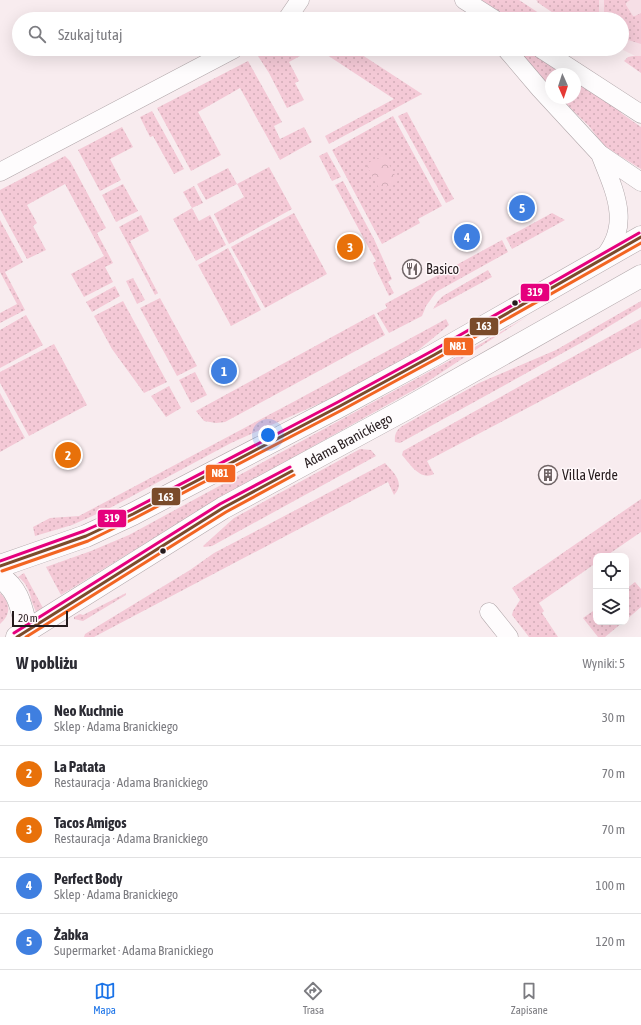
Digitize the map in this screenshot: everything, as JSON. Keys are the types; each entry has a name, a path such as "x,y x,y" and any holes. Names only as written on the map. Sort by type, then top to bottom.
{"main road":[{"path":"0,566 86,536 134,514 353,399 475,332 641,237"},
{"name":"Adama Branickiego","path":"25,635 223,508 404,410 641,276"},
{"path":"0,577 16,592 20,601 25,635"}],"street":[{"path":"292,12 300,0"},
{"path":"0,172 221,56"},
{"path":"512,56 600,154 641,182"},
{"path":"552,56 641,114"},
{"path":"600,154 615,193 619,217 614,239 608,252 602,259"},
{"path":"490,612 509,637"}],"shaded area":[{"path":"536,0 641,0 641,59 629,53 629,12 556,12"}],"green space":[{"path":"481,0 519,0 537,12 500,12"},
{"path":"536,0 599,0 599,12 552,12 537,2 538,1"},
{"path":"604,0 630,0 626,3 626,5 633,16 641,13 641,44 629,40 629,12 604,12"},
{"path":"258,56 300,56 289,62 299,81 295,83 304,100 287,108 269,73"},
{"path":"329,56 364,56 422,94 329,144 325,136 394,99"},
{"path":"521,56 541,56 560,68 545,68 545,83"},
{"path":"641,56 641,73 624,61 628,57"},
{"path":"248,61 282,122 274,126 280,139 304,127 312,142 280,160 240,88 198,112 221,155 191,171 157,108"},
{"path":"581,82 622,111 621,113 641,127 641,169 604,146 589,126 566,104 581,104"},
{"path":"152,111 184,169 174,174 153,136 150,137 140,117"},
{"path":"407,112 454,199 446,203 398,116"},
{"path":"393,116 442,206 418,219 420,223 382,244 332,150"},
{"path":"122,127 133,147 110,159 121,180 100,191 78,150"},
{"path":"327,152 341,177 332,181 319,156"},
{"path":"384,155 398,181 380,190 366,164"},
{"path":"65,156 70,161 106,228 97,233 113,263 105,267 113,282 84,297 71,274 104,256 65,184 27,205 37,223 33,226 46,250 27,259 0,209 0,190"},
{"path":"269,167 292,209 229,244 214,214 244,197 237,184"},
{"path":"228,168 237,184 206,200 197,184"},
{"path":"343,181 374,239 392,279 388,282 394,293 389,296 373,263 376,261 335,185"},
{"path":"123,184 138,211 116,222 102,195"},
{"path":"194,186 203,203 192,208 183,192"},
{"path":"192,208 199,221 210,215 226,245 196,261 173,219"},
{"path":"294,213 327,274 265,308 231,247"},
{"path":"552,213 565,220 512,249 506,238"},
{"path":"141,215 149,231 130,241 158,293 155,295 119,227"},
{"path":"0,220 23,262 5,272 25,310 0,323 0,313 17,304 0,272"},
{"path":"502,240 508,252 436,292 426,306 422,316 389,333 377,313 387,308 385,304"},
{"path":"228,248 261,310 231,326 198,265"},
{"path":"488,270 492,277 433,309 443,296"},
{"path":"133,278 145,300 137,304 126,281"},
{"path":"115,286 120,296 92,312 86,302"},
{"path":"160,298 197,366 177,376 140,308"},
{"path":"123,301 167,382 144,393 112,349 94,316"},
{"path":"641,301 641,307 588,339 400,443 395,442 396,432 404,425 479,383 556,350"},
{"path":"374,314 385,335 225,422 216,423 204,421 196,411"},
{"path":"26,315 43,345 0,368 0,330"},
{"path":"528,316 421,386 201,509 61,595 46,567 91,551 129,535 482,343"},
{"path":"446,319 449,325 416,352 343,393 231,443 108,509 72,525 35,536 33,527 50,518 79,516"},
{"path":"641,319 641,348 427,461 434,474 429,476 420,473 412,467 402,455 403,451"},
{"path":"54,344 87,405 29,436 0,383 0,372"},
{"path":"195,372 207,395 191,403 179,380"},
{"path":"169,386 181,408 166,417 151,396"},
{"path":"0,393 25,438 0,452"},
{"path":"360,449 371,450 376,456 212,546 203,546 234,518"},
{"path":"385,463 395,474 399,482 399,486 394,495 388,482 94,637 84,637 85,634 190,570 214,553"},
{"path":"641,499 641,532 610,553 593,553 593,565 539,603 544,611 542,613 558,637 529,637 512,615 520,600 512,588"},
{"path":"24,573 43,608 36,612 27,587 18,577"},
{"path":"635,582 641,589 641,607 629,617 629,589 629,587"},
{"path":"0,593 8,604 8,612 0,624"},
{"path":"126,593 126,595 83,621 74,619 74,617 80,614 83,615"},
{"path":"593,611 593,625 619,625 605,637 598,637 583,618"}],"transit line":[{"name":"319","path":"0,561 84,531 131,510 432,351 639,233"},
{"name":"163","path":"0,566 86,536 133,514 434,355 641,237"},
{"name":"N81","path":"2,571 88,541 135,518 436,359 641,243"},
{"name":"319","path":"14,633 220,504 290,467"},
{"name":"163","path":"17,637 223,508 292,471"},
{"name":"N81","path":"26,637 226,512 294,475"}],"place":[{"name":"Żabka","path":"522,208"},
{"name":"Perfect Body","path":"467,237"},
{"name":"Tacos Amigos","path":"350,247"},
{"name":"Basico","path":"412,269"},
{"name":"Neo Kuchnie","path":"224,371"},
{"name":"La Patata","path":"68,455"},
{"name":"Villa Verde","path":"548,475"}]}
